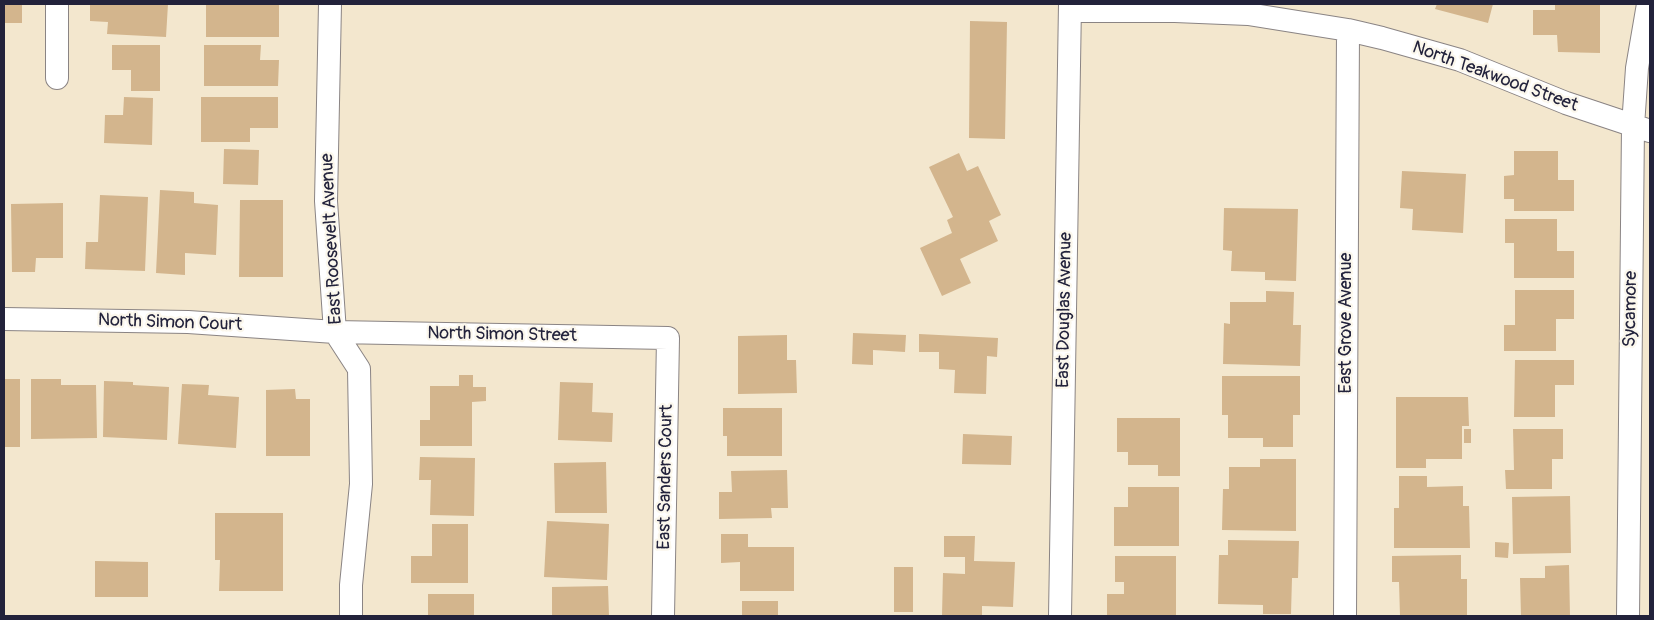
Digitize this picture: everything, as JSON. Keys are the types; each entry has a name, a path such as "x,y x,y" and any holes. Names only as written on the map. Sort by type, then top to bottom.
{"street":[{"path":"57,4 57,78"},
{"name":"East Roosevelt Avenue","path":"330,4 326,201 335,332 359,370 361,484 351,585 351,616"},
{"name":"Sycamore","path":"1628,616 1640,454 1642,129 1636,68 1648,4"},
{"name":"North Teakwood Street","path":"1070,7 1248,14 1348,30 1460,60 1566,103 1642,129"},
{"name":"East Douglas Avenue","path":"1060,616 1070,7"},
{"name":"East Grove Avenue","path":"1345,616 1348,30"},
{"name":"North Simon Court","path":"4,319 188,322 335,332"},
{"name":"North Simon Street","path":"335,332 668,338"},
{"name":"East Sanders Court","path":"664,616 668,338"}],"building":[{"path":"4,4 22,4 22,23 4,23"},
{"path":"90,4 168,4 166,37 107,34 108,22 90,21"},
{"path":"206,4 279,4 279,37 206,37"},
{"path":"1437,4 1493,4 1488,23 1435,9"},
{"path":"1555,4 1600,4 1600,53 1558,52 1557,35 1533,35 1533,10 1555,10"},
{"path":"970,21 1007,22 1005,139 969,138"},
{"path":"112,45 160,45 160,91 131,91 131,70 112,70"},
{"path":"204,45 261,45 260,60 279,60 278,86 204,86"},
{"path":"124,97 153,98 152,145 104,143 105,115 123,115"},
{"path":"201,97 278,97 278,128 250,128 250,142 201,142"},
{"path":"224,149 259,150 258,185 223,184"},
{"path":"1514,151 1558,151 1558,180 1574,180 1574,211 1514,211 1514,199 1504,199 1504,176 1514,175"},
{"path":"959,153 967,171 978,166 1001,215 989,221 998,241 960,259 971,283 942,296 920,248 952,233 947,220 953,217 929,167"},
{"path":"1402,171 1466,174 1463,233 1412,230 1413,209 1400,208"},
{"path":"160,190 194,192 194,203 218,205 216,255 185,253 185,275 156,273"},
{"path":"100,195 148,197 145,271 85,269 86,242 98,242"},
{"path":"240,200 283,200 283,277 239,277"},
{"path":"63,203 63,258 36,258 35,272 12,272 11,204"},
{"path":"1224,208 1298,209 1296,281 1265,280 1265,272 1231,271 1232,251 1223,250"},
{"path":"1505,219 1557,219 1557,251 1574,251 1574,278 1514,278 1514,243 1505,243"},
{"path":"1515,290 1574,290 1574,319 1556,319 1556,351 1504,351 1504,325 1515,325"},
{"path":"1266,291 1294,292 1293,325 1301,325 1300,366 1223,364 1224,323 1230,324 1230,302 1266,302"},
{"path":"853,333 906,335 905,352 873,350 873,365 852,364"},
{"path":"919,334 998,338 997,357 987,356 986,394 954,393 955,370 939,369 939,352 919,352"},
{"path":"787,335 787,360 796,360 797,393 738,394 738,336"},
{"path":"1515,360 1574,360 1574,385 1555,385 1555,417 1514,417"},
{"path":"459,375 473,375 473,387 486,387 486,401 472,402 472,446 420,446 420,420 430,420 430,386 459,386"},
{"path":"1222,376 1300,376 1300,415 1293,415 1293,447 1263,447 1263,438 1228,438 1228,415 1222,415"},
{"path":"4,379 20,379 20,447 4,447"},
{"path":"31,379 61,379 61,385 96,385 97,438 31,439"},
{"path":"104,381 133,382 133,385 169,387 167,440 103,437"},
{"path":"560,382 593,383 592,412 613,413 612,442 558,440"},
{"path":"182,384 209,385 208,395 239,397 236,448 178,444"},
{"path":"295,389 296,399 310,399 310,456 266,456 266,390"},
{"path":"1396,397 1468,397 1469,426 1462,426 1462,459 1426,459 1426,468 1396,468"},
{"path":"723,408 782,408 782,456 727,456 727,436 723,436"},
{"path":"1117,418 1180,418 1180,476 1158,476 1158,465 1128,465 1128,452 1117,452"},
{"path":"1464,429 1471,429 1471,443 1464,443"},
{"path":"1513,429 1563,429 1563,459 1552,459 1552,489 1506,489 1505,470 1514,470"},
{"path":"963,434 1012,436 1011,465 962,464"},
{"path":"420,457 475,458 474,516 430,515 431,480 419,480"},
{"path":"1260,459 1296,459 1296,531 1222,530 1223,489 1229,489 1229,467 1260,467"},
{"path":"606,462 607,513 555,513 554,463"},
{"path":"787,470 788,508 771,508 772,518 719,519 719,492 732,492 731,471"},
{"path":"1399,476 1427,476 1427,487 1463,486 1463,506 1469,506 1470,548 1394,548 1394,508 1399,508"},
{"path":"1128,487 1179,487 1179,546 1114,546 1114,507 1128,507"},
{"path":"1570,496 1571,553 1513,554 1512,497"},
{"path":"215,513 283,513 283,591 219,591 220,560 215,560"},
{"path":"547,521 609,524 607,580 544,577"},
{"path":"432,524 468,524 468,583 411,583 411,556 432,556"},
{"path":"721,534 748,534 748,547 794,547 794,591 740,591 740,562 721,563"},
{"path":"944,536 975,536 974,561 1015,562 1013,607 982,606 982,615 942,615 943,573 965,574 965,557 944,557"},
{"path":"1228,540 1299,541 1298,578 1292,578 1291,614 1263,614 1263,605 1218,604 1219,555 1228,555"},
{"path":"1495,542 1509,543 1508,558 1495,557"},
{"path":"1461,555 1461,579 1467,579 1467,616 1400,616 1399,582 1392,582 1392,556"},
{"path":"1115,556 1176,556 1176,615 1107,616 1107,594 1124,594 1124,582 1115,582"},
{"path":"95,561 148,562 148,597 95,597"},
{"path":"1569,565 1570,616 1521,616 1520,578 1545,578 1545,566"},
{"path":"894,567 913,567 913,612 894,612"},
{"path":"608,586 609,616 552,616 552,587"},
{"path":"428,594 474,594 474,616 428,616"},
{"path":"742,601 778,601 778,616 742,616"}]}
